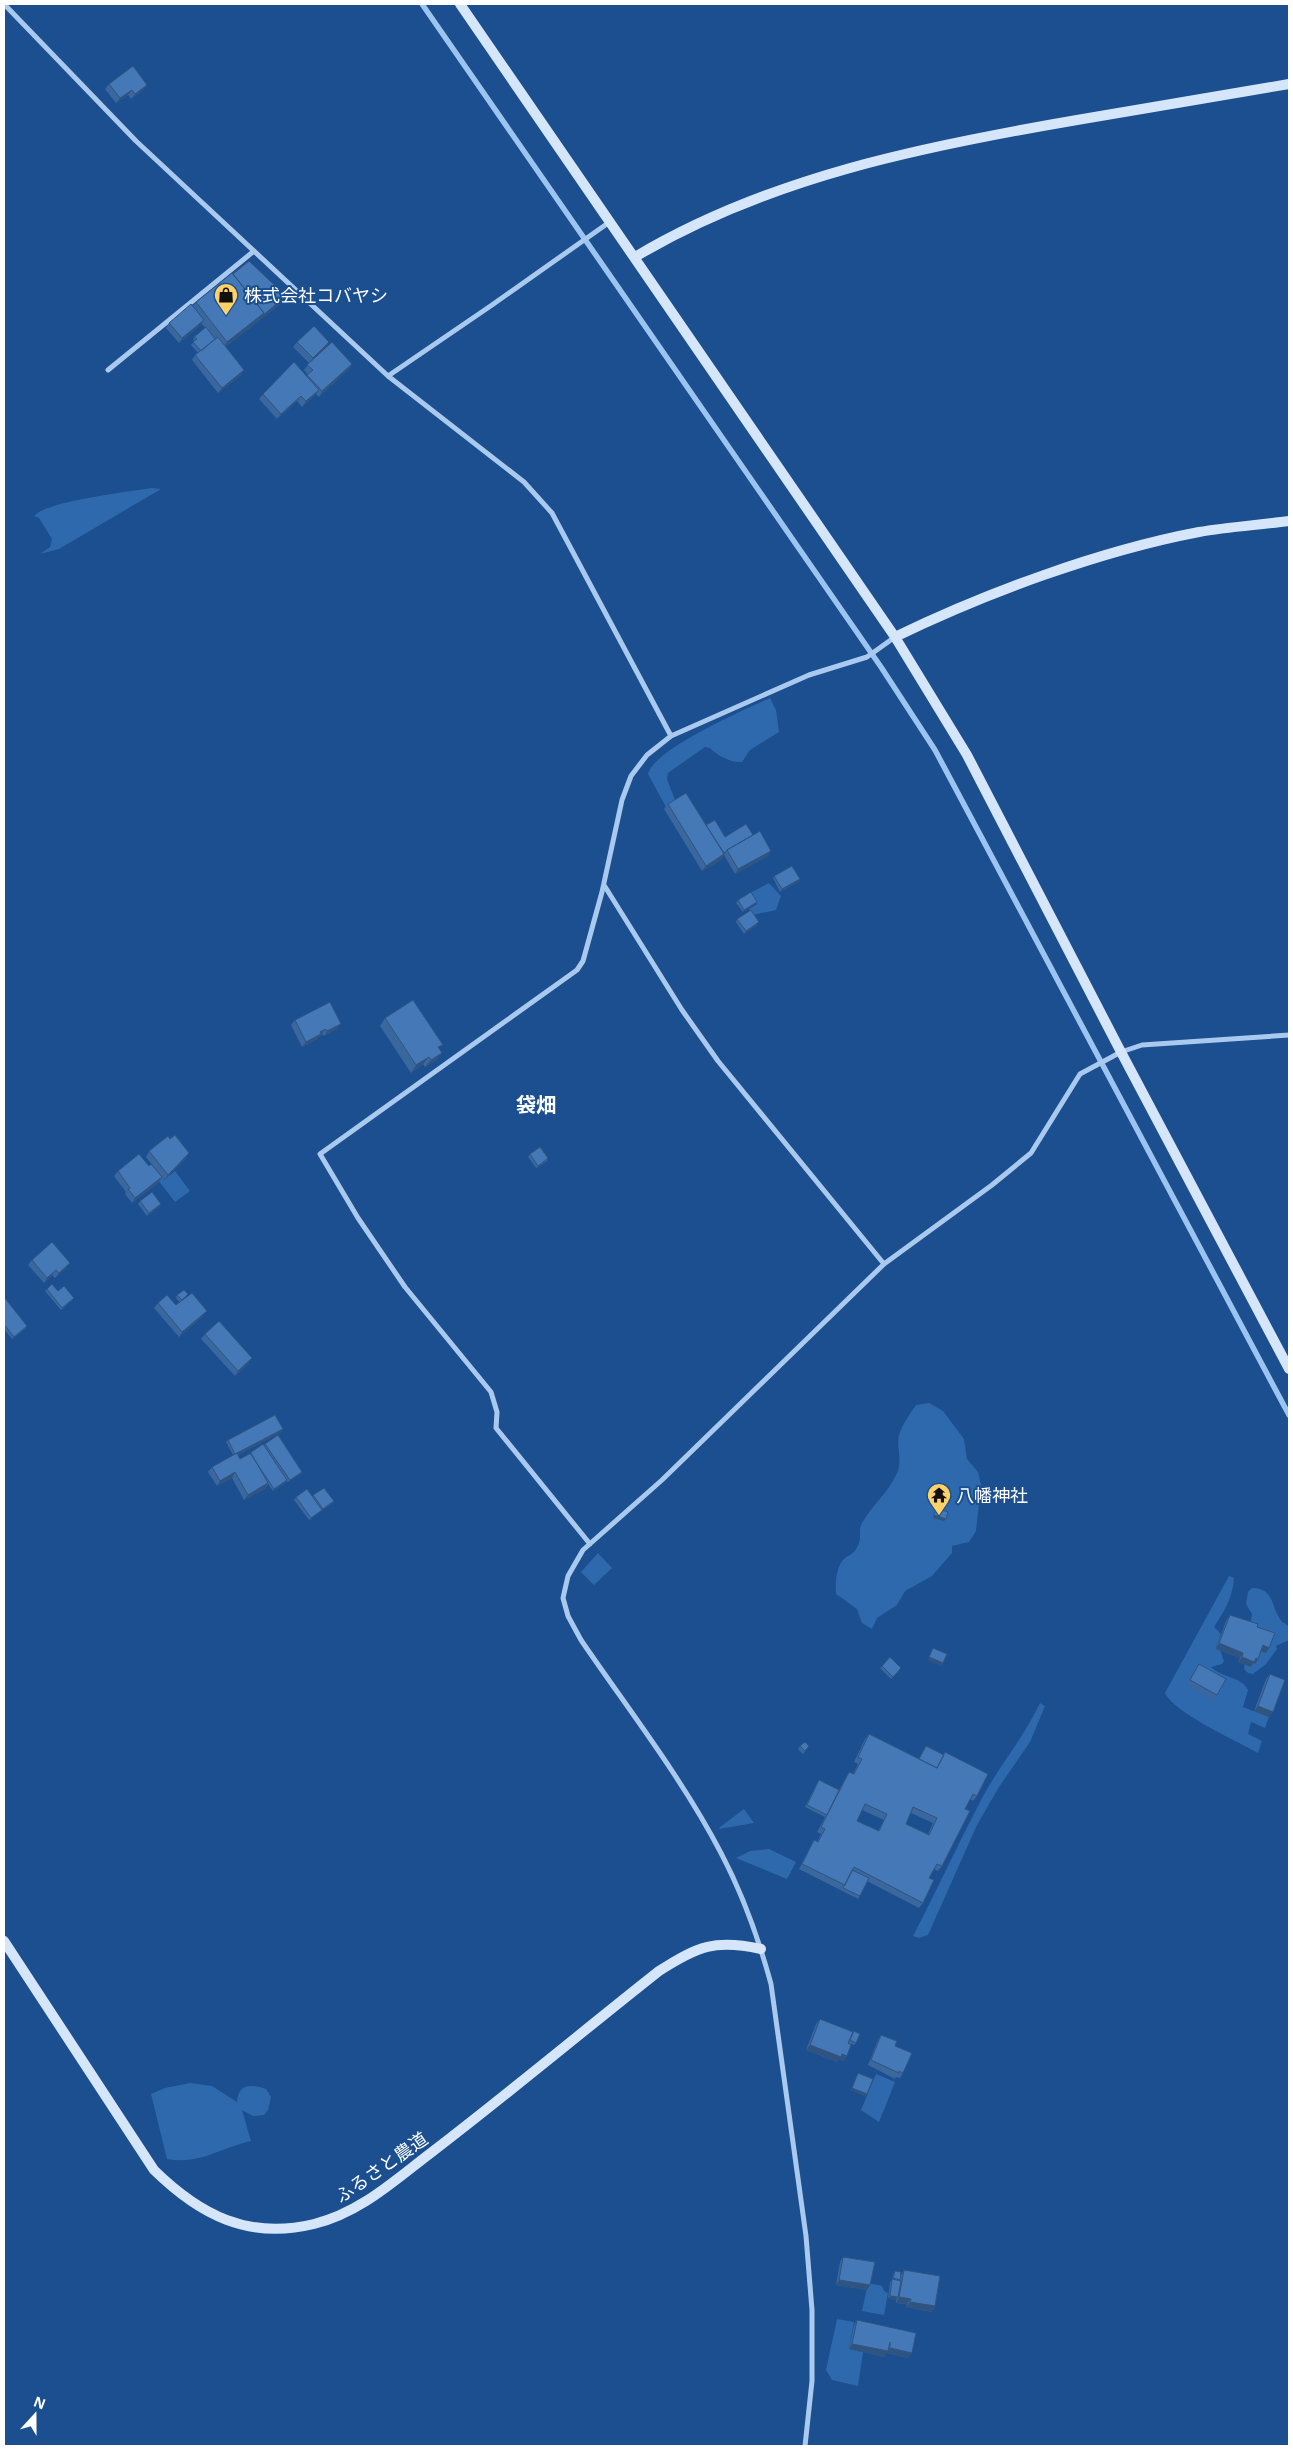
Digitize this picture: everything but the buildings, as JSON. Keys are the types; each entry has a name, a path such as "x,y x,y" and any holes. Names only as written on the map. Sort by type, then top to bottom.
{"street":[{"path":"4,4 136,141 388,376 524,482 552,513 671,736"},
{"path":"460,4 611,221 895,637 967,755 1121,1052 1289,1369"},
{"path":"635,257 672,235 717,213 808,180 908,152 1020,130 1289,84"},
{"path":"388,376 611,221"},
{"path":"108,370 254,251"},
{"path":"590,1544 496,1428 497,1412 491,1392 405,1287 358,1218 320,1154 577,970 583,961 604,885 622,800 631,776 647,755 671,736 809,675 867,657 895,637 938,616 1114,553 1200,532 1289,521"},
{"path":"604,885 682,1010 718,1061 884,1264"},
{"path":"805,2446 812,2381 813,2319 806,2236 772,1984 761,1949 722,1855 698,1810 581,1640 568,1616 562,1598 568,1576 583,1550 672,1470 884,1264 992,1185 1030,1153 1080,1074 1121,1052 1142,1045 1289,1034"},
{"name":"ふるさと農道","path":"4,1941 154,2170 182,2197 206,2211 246,2226 268,2229 312,2225 335,2218 360,2206 486,2110 659,1971 682,1956 718,1944 738,1944 761,1949"}],"shaded area":[{"path":"151,488 161,489 59,549 40,554 50,547 52,539 39,518 34,516 42,511 70,502"},
{"path":"770,698 776,710 779,732 750,750 742,762 725,758 710,748 705,747 668,773 667,779 675,800 666,807 648,774 654,764 666,753 702,731"},
{"path":"769,883 781,896 776,910 752,915 749,909 757,904 750,893"},
{"path":"175,1171 190,1191 175,1202 158,1180 162,1177 164,1180"},
{"path":"929,1403 943,1411 964,1439 967,1459 978,1472 981,1485 976,1531 969,1542 952,1546 952,1553 932,1576 905,1591 897,1605 877,1618 872,1629 862,1623 857,1609 836,1594 838,1570 842,1561 856,1550 860,1539 862,1523 894,1480 899,1468 899,1435 904,1423 916,1405"},
{"path":"598,1553 612,1568 594,1585 581,1572"},
{"path":"1229,1576 1234,1578 1232,1592 1214,1627 1221,1634 1216,1648 1220,1650 1224,1661 1222,1664 1211,1667 1215,1671 1236,1679 1245,1685 1248,1690 1243,1707 1269,1717 1265,1728 1251,1722 1248,1734 1262,1741 1258,1753 1193,1718 1171,1701 1165,1693"},
{"path":"1252,1588 1259,1589 1268,1594 1277,1614 1289,1627 1289,1640 1276,1646 1277,1649 1266,1664 1253,1674 1248,1673 1244,1669 1252,1614 1246,1604 1248,1592"},
{"path":"1040,1703 1045,1706 1030,1742 999,1787 977,1825 928,1935 919,1938 913,1936 980,1802 1026,1729"},
{"path":"744,1809 754,1823 719,1829 720,1827"},
{"path":"769,1849 796,1862 787,1879 736,1858 750,1851"},
{"path":"876,2074 895,2082 879,2122 861,2110"},
{"path":"190,2083 212,2086 237,2102 240,2091 243,2088 255,2086 266,2089 271,2097 268,2110 264,2115 253,2116 242,2110 251,2141 200,2158 190,2160 167,2159 151,2094 165,2088"},
{"path":"868,2283 882,2286 884,2291 888,2293 884,2315 862,2311"},
{"path":"837,2319 854,2322 849,2349 863,2352 858,2386 832,2380 826,2370"}],"waterway":[{"path":"422,4 881,667 935,750 1289,1415"}],"place":[{"name":"株式会社コバヤシ","path":"226,316"},
{"name":"八幡神社","path":"939,1516"}],"district":[{"name":"袋畑","path":"536,1104"}]}
